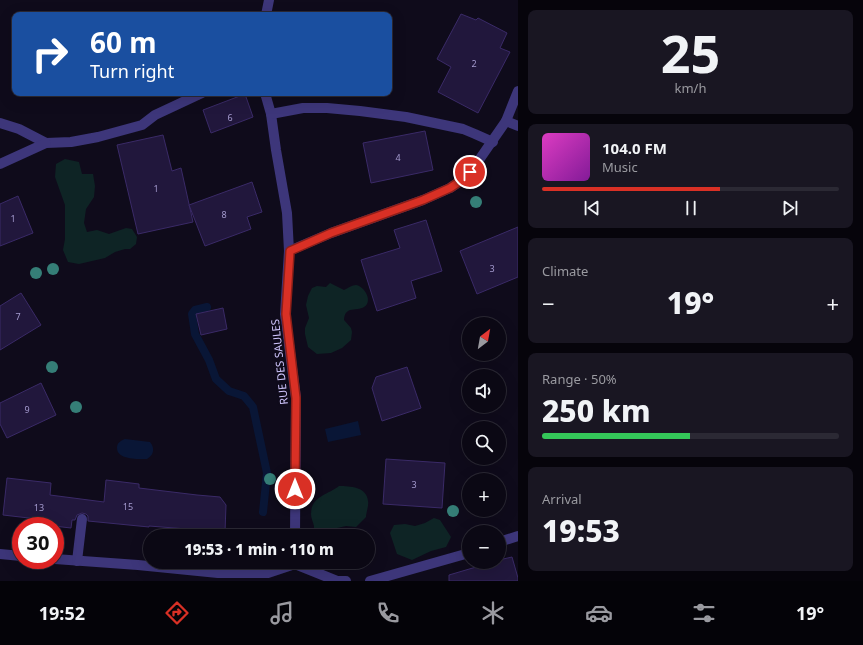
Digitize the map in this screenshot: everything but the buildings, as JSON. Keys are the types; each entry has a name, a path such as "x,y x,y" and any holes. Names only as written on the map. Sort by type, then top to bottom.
{"street":[{"path":"267,12 269,0"},
{"path":"290,251 331,233 423,200 450,188 459,182 470,172 506,121 518,91"},
{"path":"0,164 46,143 71,142 98,137 142,124 155,115 196,96"},
{"name":"RUE DES SAULES","path":"265,96 271,114 287,212 290,251 286,314 296,398 295,529"},
{"path":"271,114 303,108 328,108 360,111 406,117 463,129 492,142"},
{"path":"506,121 518,126"},
{"path":"0,123 19,129 46,143"},
{"path":"77,561 82,519"},
{"path":"506,540 518,536"},
{"path":"0,554 12,555"},
{"path":"370,581 462,555"},
{"path":"64,560 143,567"},
{"path":"171,569 218,573 268,573 279,569"},
{"path":"309,569 338,581 346,581"}],"green space":[{"path":"65,159 79,162 82,174 93,174 95,186 94,197 86,209 84,223 87,232 97,230 109,234 126,228 132,229 137,237 136,244 130,249 115,252 105,258 79,264 68,262 63,250 65,239 65,205 55,177 56,164"},
{"path":"330,283 344,290 356,285 359,286 366,292 368,301 364,307 350,310 345,315 344,320 351,328 352,332 351,340 342,348 331,353 317,354 308,347 305,334 305,328 309,318 306,305 312,288 317,286 326,287"},
{"path":"339,486 348,486 357,488 365,493 368,503 366,517 356,527 346,526 337,529 314,529 311,514 314,503"},
{"path":"434,518 440,520 451,537 446,547 431,551 412,560 397,554 390,533 394,525 405,524 415,526"}],"water":[{"path":"358,421 361,435 328,442 325,429"},
{"path":"125,439 150,442 153,447 153,451 147,459 124,457 120,455 117,448 119,442"}],"waterway":[{"path":"207,307 195,310 192,314 195,334 209,360 216,379 229,391 244,396 253,407 267,473 263,512"}],"route":[{"path":"295,489 296,398 286,314 290,251 331,233 423,200 450,188 470,172"}]}
